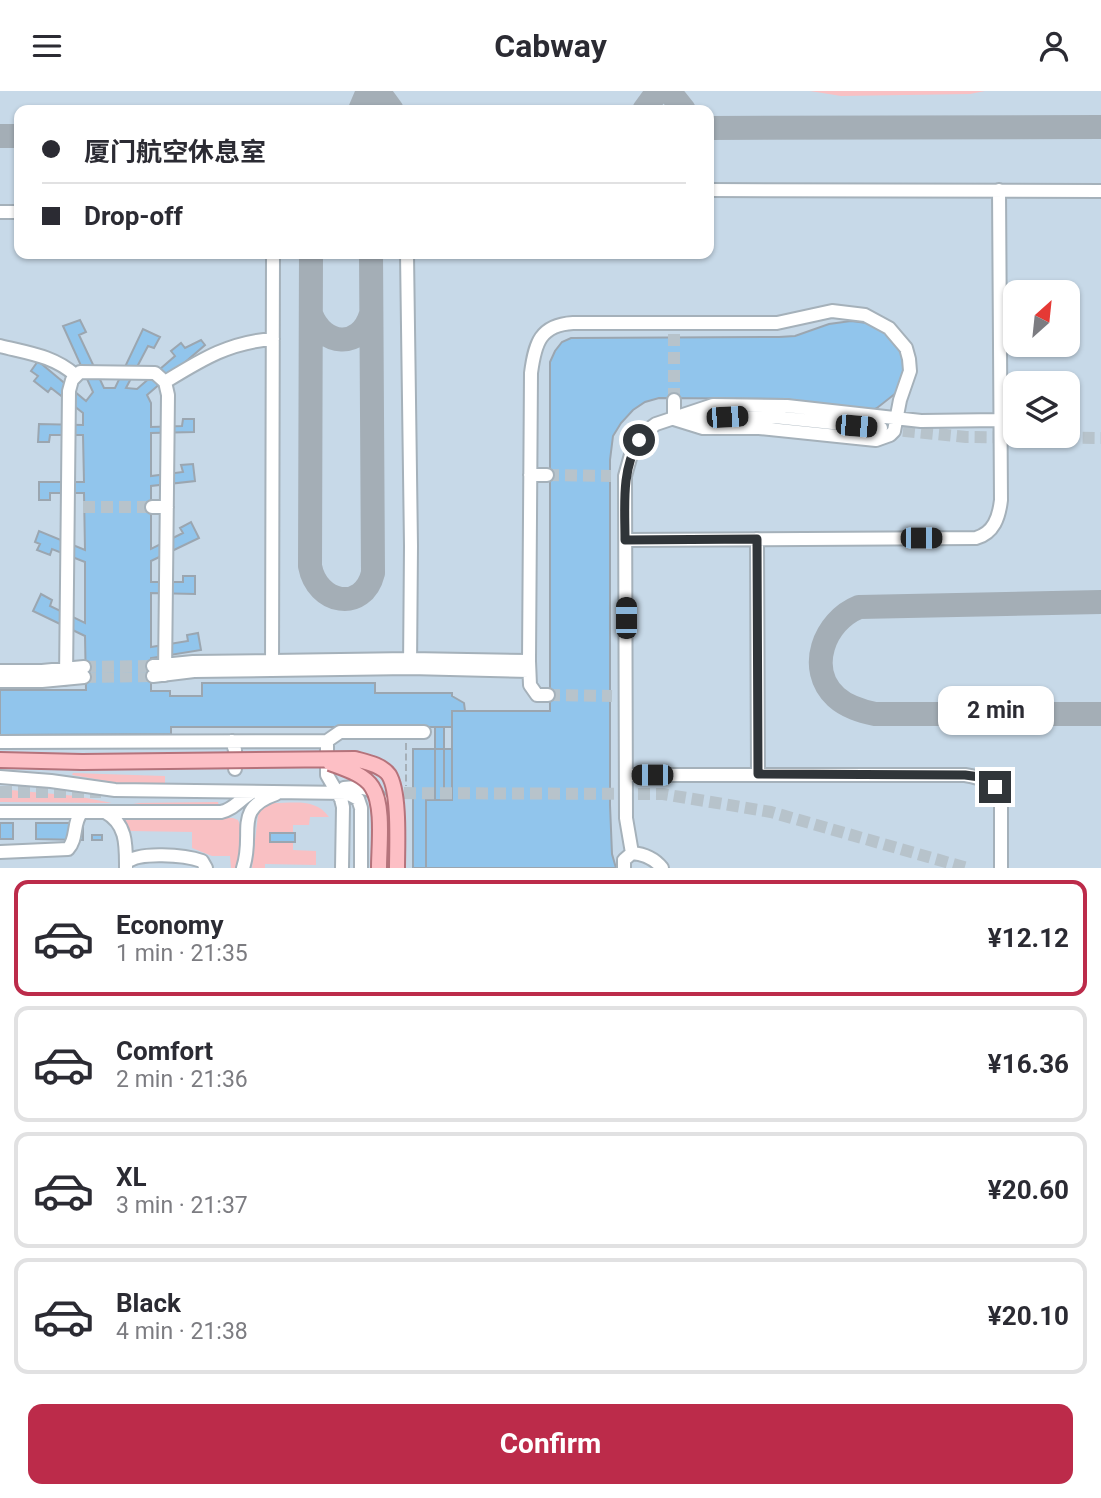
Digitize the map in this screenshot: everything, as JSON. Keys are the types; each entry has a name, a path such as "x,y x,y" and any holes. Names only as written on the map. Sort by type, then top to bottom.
{"main road":[{"path":"0,760 82,762 355,759 374,764 389,775 397,817 397,868"},
{"path":"322,760 359,775 372,786 379,809 379,868"}],"lane":[{"path":"714,190 1101,191"},
{"path":"625,540 983,536 998,520 1000,512 999,190"},
{"path":"272,666 273,259"},
{"path":"407,259 410,664"},
{"path":"548,695 537,695 530,685 529,666 531,373 536,350 546,331 561,324 674,329 777,323 844,311 877,320 900,339 909,359 910,371 900,400 898,418 890,435 876,440 759,428 713,429 674,419"},
{"path":"164,382 230,346 252,340 273,339"},
{"path":"0,346 51,358 75,375"},
{"path":"66,674 69,391 75,375 80,372 155,373 164,382 168,395 167,507 159,670 410,664 529,666"},
{"path":"674,400 674,419"},
{"path":"632,853 626,818 625,476 632,451 639,440 656,424 713,405 787,406 921,421 1000,420"},
{"path":"674,419 774,417 881,428"},
{"path":"530,475 547,475"},
{"path":"611,476 625,476"},
{"path":"68,507 83,507"},
{"path":"152,507 167,507"},
{"path":"757,539 758,774"},
{"path":"0,671 66,674"},
{"path":"0,681 84,672"},
{"path":"612,696 626,696"},
{"path":"0,742 327,741 340,731 424,731"},
{"path":"232,741 235,769"},
{"path":"299,741 300,769"},
{"path":"327,741 327,775 342,807 342,868"},
{"path":"626,775 980,777 999,793 1001,868"},
{"path":"0,777 115,790 337,792 354,795 360,804 361,868"},
{"path":"337,792 345,787 362,787 381,798 387,816 388,868"},
{"path":"0,812 221,813 231,809 242,797 253,792"},
{"path":"243,868 250,811 254,804 264,798 283,792"},
{"path":"0,852 68,849 74,841 77,818 82,812"},
{"path":"105,812 115,819 124,832 126,866"},
{"path":"624,868 624,860 632,853"},
{"path":"632,853 654,859 662,868"},
{"path":"126,866 136,856 191,857 202,861 206,868"}],"shaded area":[{"path":"0,91 1101,91 1101,868 0,868"},
{"path":"810,91 985,91 970,94 841,96"},
{"path":"72,775 165,776 165,784 124,784"},
{"path":"0,789 76,796 112,803 0,802"},
{"path":"218,802 219,806 153,806 133,803"},
{"path":"274,803 311,804 329,817 310,817 309,825 293,825 293,850 316,851 316,865 265,864 265,868 252,868 258,815 263,806"},
{"path":"125,820 238,820 242,844 236,868 231,868 230,856 212,856 192,848 192,832 130,831"}],"building":[{"path":"80,320 86,332 79,335 104,388 115,388 143,329 160,337 154,348 148,346 126,388 137,389 175,356 171,351 181,343 185,348 201,340 205,345 147,395 151,403 151,427 182,426 183,419 194,419 194,432 151,433 151,476 183,472 181,465 193,464 195,481 151,486 151,549 183,533 180,528 191,522 199,538 151,561 151,582 183,582 183,576 195,576 195,594 151,593 151,647 188,641 187,635 198,633 201,650 151,658 151,691 170,691 170,696 202,696 202,683 375,683 375,693 452,693 452,696 464,703 465,711 452,711 452,727 171,727 171,734 0,735 0,690 86,690 85,636 33,611 41,594 52,600 50,606 85,623 85,562 52,549 50,555 37,550 40,544 35,542 39,531 85,550 84,493 50,493 50,500 39,500 39,482 84,482 83,435 50,435 49,442 38,442 39,424 83,425 83,413 51,388 48,392 34,381 38,376 31,371 38,361 86,401 93,392 63,326"},
{"path":"851,321 867,323 892,335 907,362 896,393 869,412 826,411 786,399 659,398 645,402 633,410 613,436 610,460 610,805 612,854 616,868 426,868 426,800 452,800 452,711 550,711 550,362 555,351 562,342 571,338 779,337 795,336 829,324"},
{"path":"435,727 444,727 444,800 435,800"},
{"path":"413,749 452,749 452,800 426,800 426,868 413,868"},
{"path":"0,823 13,823 13,839 0,839"},
{"path":"36,823 83,823 83,840 36,839"},
{"path":"270,833 295,833 295,842 270,842"},
{"path":"92,835 102,835 102,840 92,840"}],"taxiway":[{"path":"362,105 368,91"},
{"path":"378,91 388,105"},
{"path":"648,105 658,91"},
{"path":"669,91 680,105"},
{"path":"714,128 1101,127"},
{"path":"0,136 14,136"},
{"path":"311,259 310,566 321,589 340,599 360,594 368,586 373,573 371,259"},
{"path":"311,314 324,333 341,339 359,334 371,314"},
{"path":"1101,602 859,607 836,623 828,634 821,660 827,686 836,697 854,708 875,714 1101,714"}],"tunnel":[{"path":"674,334 674,400"},
{"path":"885,429 966,437 1101,438"},
{"path":"547,475 611,476"},
{"path":"83,507 152,507"},
{"path":"84,667 153,666"},
{"path":"84,677 153,676"},
{"path":"548,695 612,696"},
{"path":"0,792 101,792"},
{"path":"368,793 663,794 771,812 967,868"}],"route":[{"path":"639,440 632,451 625,476 625,540 757,539 758,774 965,775 980,777 995,787"}]}
